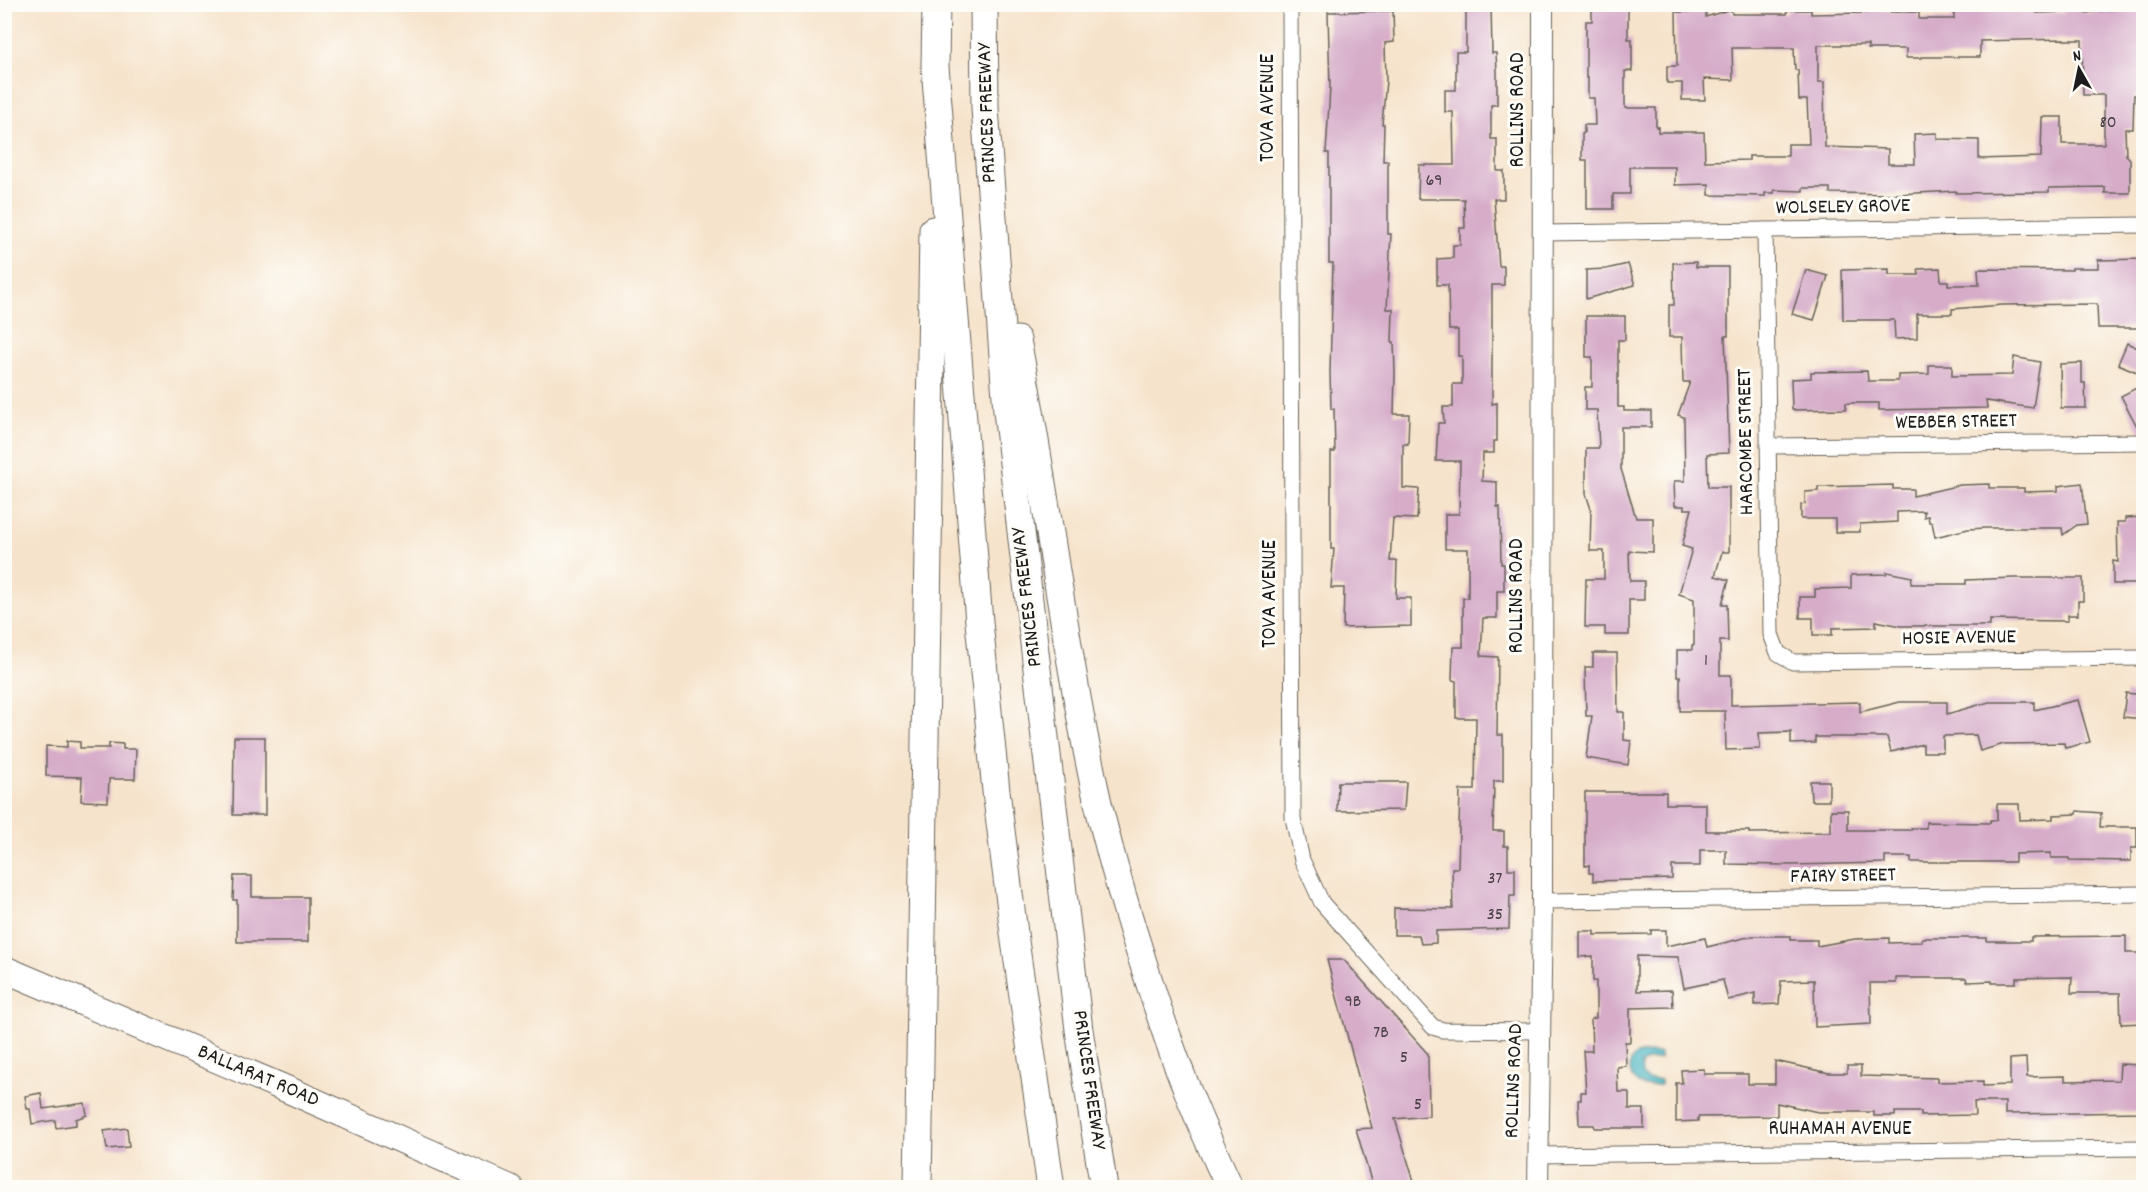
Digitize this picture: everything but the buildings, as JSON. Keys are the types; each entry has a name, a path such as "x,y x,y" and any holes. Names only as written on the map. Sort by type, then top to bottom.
{"highway":[{"path":"918,1188 936,4"},
{"name":"PRINCES FREEWAY","path":"984,4 985,108 1007,411 1079,1030 1104,1188"},
{"path":"935,66 979,622 995,780 1015,941 1051,1188"},
{"path":"993,218 1029,403 1047,524 1094,786 1112,858 1166,1032 1185,1084 1230,1188"},
{"name":"BALLARAT ROAD","path":"4,969 302,1095 510,1188"}],"street":[{"name":"TOVA AVENUE","path":"1290,4 1293,818 1302,860 1322,903 1433,1027 1443,1030 1542,1031"},
{"name":"ROLLINS ROAD","path":"1538,1188 1537,1155 1542,1031 1544,4"},
{"name":"WOLSELEY GROVE","path":"1542,233 2143,225"},
{"name":"HARCOMBE STREET","path":"1765,230 1771,634 1778,653"},
{"name":"WEBBER STREET","path":"1768,446 2144,442"},
{"name":"HOSIE AVENUE","path":"1778,653 1792,662 2144,658"},
{"name":"FAIRY STREET","path":"1542,901 2144,894"},
{"name":"RUHAMAH AVENUE","path":"1537,1155 2144,1148"}],"water":[{"path":"1660,1053 1660,1059 1649,1060 1641,1064 1642,1075 1648,1080 1661,1080 1661,1085 1645,1086 1637,1083 1630,1072 1632,1059 1640,1054"}]}
